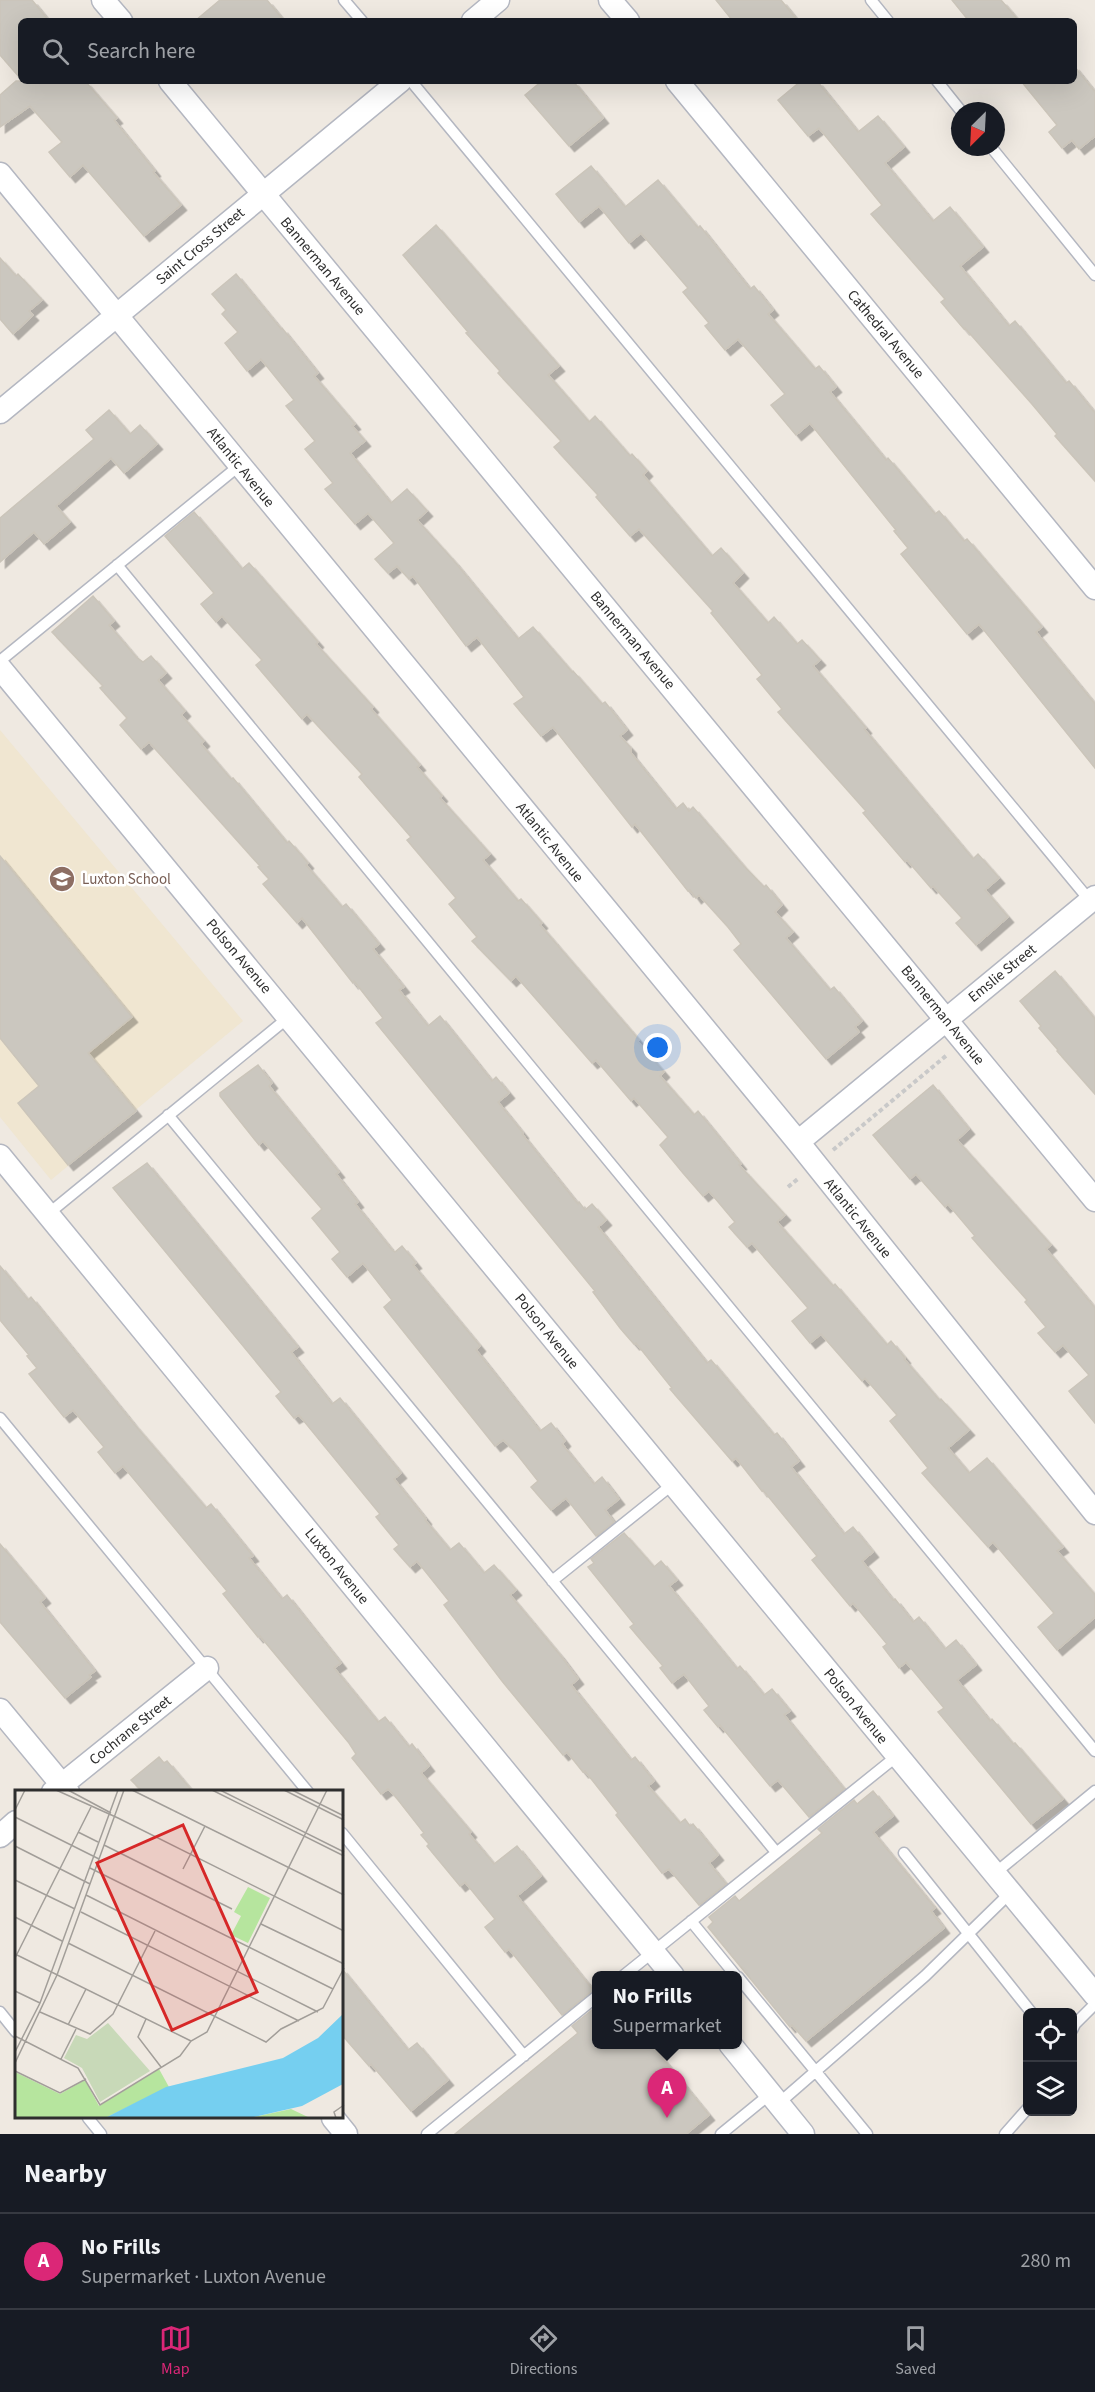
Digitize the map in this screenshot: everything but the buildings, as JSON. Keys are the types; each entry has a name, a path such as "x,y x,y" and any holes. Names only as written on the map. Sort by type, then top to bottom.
{"street":[{"path":"103,0 118,18"},
{"path":"477,18 498,0"},
{"path":"610,0 625,18"},
{"name":"Bannerman Avenue","path":"172,84 1095,1200"},
{"name":"Saint Cross Street","path":"0,412 396,84"},
{"name":"Cathedral Avenue","path":"679,84 1095,588"},
{"name":"Atlantic Avenue","path":"0,174 798,1142 1095,1513"},
{"name":"Polson Avenue","path":"0,668 1095,1995"},
{"name":"Emslie Street","path":"798,1142 946,1019 1093,902"},
{"name":"Luxton Avenue","path":"0,1156 669,1971"},
{"name":"Cochrane Street","path":"61,1790 207,1668"},
{"path":"0,1710 61,1790"},
{"path":"0,1836 15,1823"},
{"path":"734,2049 803,2134"},
{"path":"334,2119 346,2134"}],"lane":[{"path":"345,0 360,18"},
{"path":"871,0 886,18"},
{"path":"413,84 1093,902"},
{"path":"939,84 954,102"},
{"path":"998,156 1095,275"},
{"path":"0,661 240,465"},
{"path":"117,565 1095,1751"},
{"path":"48,1214 289,1017"},
{"path":"168,1115 776,1852"},
{"path":"0,1418 306,1790"},
{"path":"552,1581 673,1484"},
{"path":"629,1971 897,1756"},
{"path":"994,1874 1095,1791"},
{"path":"344,1835 524,2056"},
{"path":"904,1853 1027,2008"},
{"path":"721,2134 816,2073 969,1935 1010,1893"},
{"path":"691,1921 733,1971"},
{"path":"742,1982 867,2134"},
{"path":"427,2134 592,2001"},
{"path":"1077,2022 1095,2004"},
{"path":"0,2012 15,2031"},
{"path":"1005,2134 1023,2114"},
{"path":"88,2119 101,2134"}],"path":[{"path":"788,1187 964,1041"}],"shaded area":[{"name":"Luxton School","path":"0,730 243,1021 51,1180 0,1117"}],"place":[{"name":"Luxton School","path":"62,879"},
{"name":"No Frills","path":"667,2118"}]}
